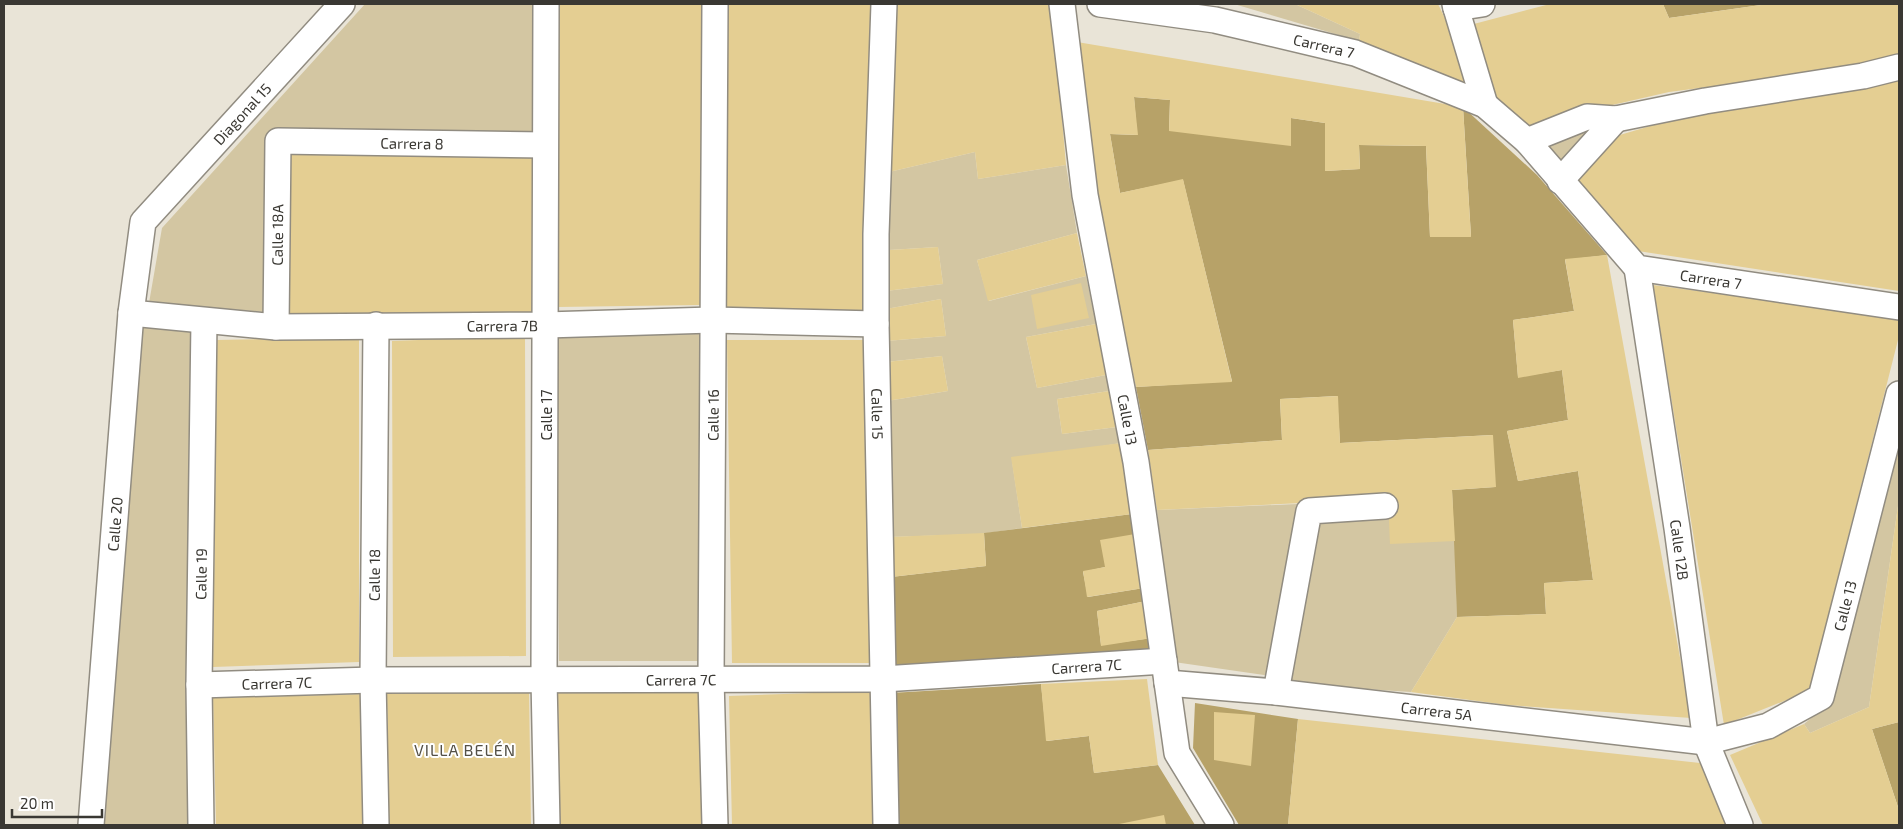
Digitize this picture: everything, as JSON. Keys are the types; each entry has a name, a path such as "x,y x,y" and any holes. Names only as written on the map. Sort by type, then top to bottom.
{"street":[{"name":"Diagonal 15","path":"143,222 342,4"},
{"name":"Calle 17","path":"546,4 544,679 546,825"},
{"name":"Calle 16","path":"715,825 711,679 712,320 716,4"},
{"name":"Calle 15","path":"884,4 876,234 876,324 886,825"},
{"name":"Calle 13","path":"1062,4 1085,195 1136,462 1177,753 1221,825"},
{"name":"Carrera 7","path":"1100,4 1214,20 1355,53 1485,106 1527,140 1560,181 1637,268 1899,307"},
{"path":"1482,4 1456,6 1485,106"},
{"path":"1527,140 1587,117 1616,119 1704,101 1863,76 1899,67"},
{"path":"1560,181 1616,119"},
{"name":"Carrera 8","path":"278,141 545,145"},
{"name":"Calle 18A","path":"276,327 278,141"},
{"name":"Calle 20","path":"91,825 132,313 143,222"},
{"name":"Calle 12B","path":"1637,268 1677,528 1706,742 1740,825"},
{"name":"Carrera 7B","path":"132,313 276,327 546,325 712,320 876,324"},
{"name":"Calle 19","path":"201,825 199,685 204,321"},
{"name":"Calle 18","path":"376,326 373,680 376,825"},
{"name":"Calle 13","path":"1706,742 1768,726 1821,697 1899,394"},
{"path":"1276,692 1309,511 1385,506"},
{"name":"Carrera 7C","path":"199,685 373,680 883,679 1165,672"},
{"name":"Carrera 5A","path":"1165,672 1276,692 1706,742"}],"shaded area":[{"path":"365,4 540,4 537,140 273,138 264,312 149,303 162,228"},
{"path":"1234,4 1295,4 1360,34 1359,41"},
{"path":"1663,4 1768,4 1669,18"},
{"path":"1134,97 1170,100 1169,131 1291,118 1325,123 1325,171 1360,169 1359,145 1426,146 1430,237 1471,236 1463,107 1537,175 1607,255 1565,260 1574,311 1513,320 1518,377 1562,370 1568,420 1507,431 1518,481 1578,471 1593,580 1544,583 1546,614 1457,617 1452,490 1495,487 1492,435 1340,443 1337,396 1280,399 1282,440 1148,450 1136,387 1232,381 1183,180 1120,193 1110,134 1137,135"},
{"path":"1587,121 1597,135 1562,172 1536,144"},
{"path":"975,152 978,179 1066,165 1077,233 977,260 989,301 1086,276 1096,324 1026,337 1037,388 1106,375 1109,391 1057,399 1062,434 1117,427 1121,443 1012,461 1022,528 981,534 889,537 887,401 948,391 942,356 886,362 886,341 946,336 941,299 886,309 886,291 943,284 938,247 889,250 889,172"},
{"path":"138,324 198,330 190,825 98,825"},
{"path":"701,334 702,661 559,661 556,335"},
{"path":"1899,423 1899,499 1869,707 1810,733 1804,724 1828,704"},
{"path":"1297,504 1271,676 1174,662 1157,510"},
{"path":"1132,514 1135,534 1105,567 1083,572 1088,597 1144,588 1146,601 1097,611 1101,645 1152,638 1154,653 893,666 891,577 986,566 984,533"},
{"path":"1389,518 1455,541 1457,617 1411,692 1288,684 1320,521"},
{"path":"1041,684 1047,741 1089,736 1094,773 1158,765 1195,825 894,825 891,693"},
{"path":"1195,703 1298,719 1288,825 1239,825 1193,748"},
{"path":"1899,722 1899,810 1872,729"}],"building":[{"path":"558,4 703,4 700,305 557,307"},
{"path":"723,4 872,4 864,311 722,310"},
{"path":"892,4 1052,4 1066,165 978,179 975,152 889,172"},
{"path":"1295,4 1438,4 1459,47 1466,69 1464,83 1359,41 1360,34"},
{"path":"1550,4 1663,4 1669,18 1768,4 1899,4 1899,56 1852,68 1669,92 1586,111 1529,133 1493,102 1470,25"},
{"path":"1077,42 1463,107 1471,237 1430,237 1426,146 1359,145 1360,169 1325,171 1325,123 1291,118 1291,146 1169,131 1170,100 1134,97 1138,135 1110,134 1120,193 1183,179 1232,382 1136,387 1096,203"},
{"path":"1899,78 1899,291 1638,251 1575,181 1613,137 1708,109"},
{"path":"535,152 537,315 289,316 291,154"},
{"path":"1077,233 1086,276 988,301 977,260"},
{"path":"938,247 943,284 886,291 889,250"},
{"path":"1607,255 1691,718 1507,705 1411,692 1457,617 1546,614 1544,583 1593,580 1578,471 1518,481 1507,431 1568,420 1562,370 1518,378 1513,320 1574,311 1565,259"},
{"path":"1081,283 1089,318 1037,329 1031,295"},
{"path":"1653,285 1899,318 1899,336 1809,691 1724,725"},
{"path":"941,299 946,336 886,341 886,309"},
{"path":"1096,324 1106,375 1037,388 1026,337"},
{"path":"525,336 526,656 393,657 392,341"},
{"path":"359,337 359,662 213,667 217,340"},
{"path":"727,340 865,340 871,663 732,663"},
{"path":"942,356 948,391 887,401 886,362"},
{"path":"1109,391 1117,427 1062,434 1057,399"},
{"path":"1338,396 1340,443 1493,435 1496,487 1452,490 1455,541 1390,544 1388,499 1157,510 1148,450 1282,440 1280,399"},
{"path":"1121,443 1132,514 1022,528 1011,457"},
{"path":"1898,506 1899,722 1872,729 1899,810 1899,825 1763,825 1730,755 1804,724 1810,733 1869,707"},
{"path":"984,533 986,566 891,577 889,537"},
{"path":"1135,534 1144,588 1087,597 1083,571 1105,567 1100,540"},
{"path":"1146,601 1152,638 1101,646 1097,611"},
{"path":"1147,679 1158,765 1094,773 1089,736 1046,741 1041,684"},
{"path":"529,689 531,825 389,825 387,694"},
{"path":"699,689 702,825 560,825 558,692"},
{"path":"872,691 874,825 732,825 729,696"},
{"path":"362,694 362,825 216,825 213,698"},
{"path":"1214,712 1255,715 1251,766 1214,760"},
{"path":"1298,719 1700,763 1726,825 1288,825"},
{"path":"1164,815 1166,825 1119,825 1119,824"}],"district":[{"name":"VILLA BELÉN","path":"465,749"}]}
